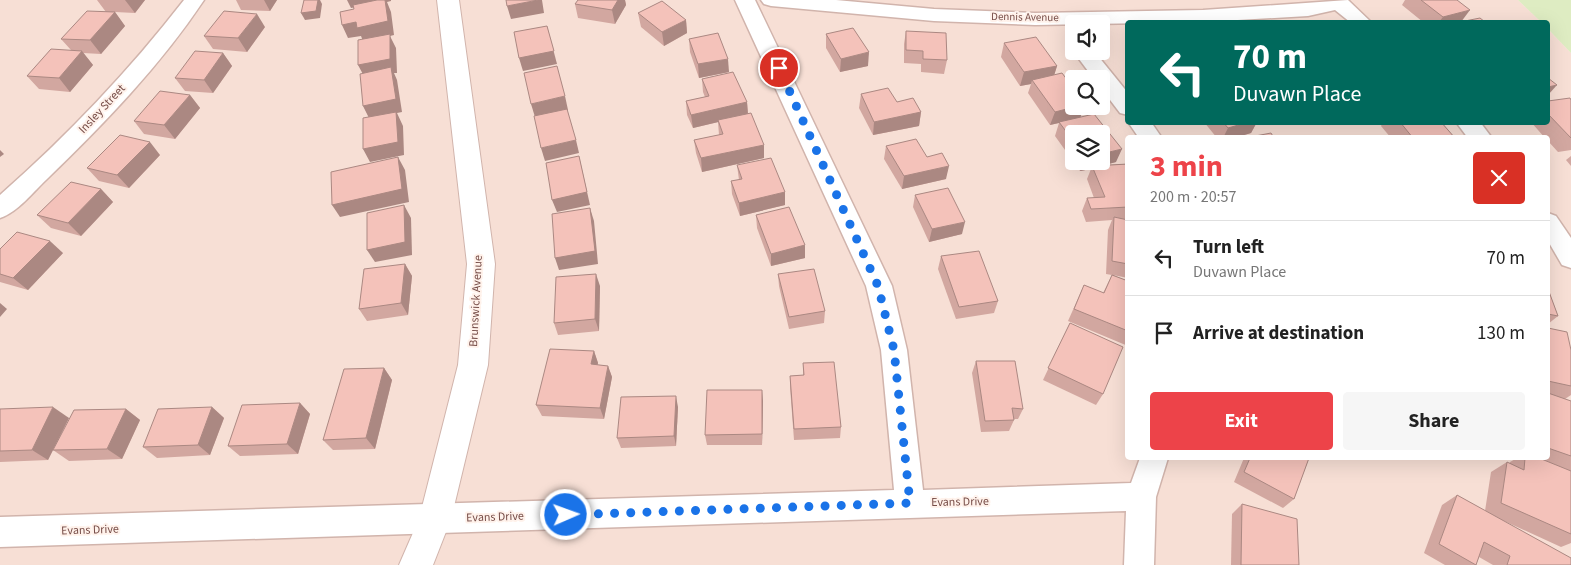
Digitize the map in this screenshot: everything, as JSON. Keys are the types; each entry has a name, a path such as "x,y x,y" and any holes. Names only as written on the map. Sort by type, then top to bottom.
{"street":[{"name":"Insley Street","path":"0,210 36,178 100,113 166,37 194,0"},
{"name":"Brunswick Avenue","path":"416,565 435,519 473,365 481,264 448,0"},
{"path":"745,0 878,286 894,350 910,503"},
{"name":"Dennis Avenue","path":"771,0 934,15 1057,18 1203,16 1308,10 1338,2"},
{"path":"1042,0 1065,28"},
{"path":"1338,2 1359,20"},
{"path":"1090,60 1125,104"},
{"path":"1470,125 1478,135"},
{"path":"1550,225 1571,258"},
{"path":"1139,565 1140,497 1153,460"},
{"name":"Evans Drive","path":"0,532 1140,497"}],"shaded area":[{"path":"0,0 1518,0 1539,20 1125,20 1125,125 1550,125 1550,31 1571,53 1571,565 0,565"}],"green space":[{"path":"1518,0 1571,0 1571,53 1550,31 1550,20 1539,20"}],"building":[{"path":"304,0 318,0 316,11 301,13"},
{"path":"385,0 388,21 357,28 356,22 342,25 340,12 354,9 353,5"},
{"path":"506,0 538,0 507,6"},
{"path":"578,0 618,0 612,10 575,4"},
{"path":"1421,0 1457,0 1470,10 1443,17"},
{"path":"662,1 686,20 662,32 638,13"},
{"path":"87,11 115,12 90,40 61,39"},
{"path":"224,11 257,14 238,38 204,36"},
{"path":"547,26 554,51 519,58 514,32"},
{"path":"853,28 869,52 841,59 826,34"},
{"path":"906,31 946,33 947,60 923,59 923,51 906,50"},
{"path":"718,33 728,59 698,64 689,39"},
{"path":"390,34 390,59 358,65 358,40"},
{"path":"1036,37 1057,66 1024,72 1004,43"},
{"path":"51,49 82,51 59,78 27,76"},
{"path":"195,51 223,53 204,80 175,78"},
{"path":"557,66 565,96 531,104 524,73"},
{"path":"391,67 396,99 363,106 360,74"},
{"path":"733,72 747,102 691,115 686,101 709,96 702,79"},
{"path":"1062,73 1065,77 1065,109 1055,112 1032,80"},
{"path":"1550,80 1557,85 1550,87"},
{"path":"888,88 897,102 913,98 921,112 874,122 861,94"},
{"path":"160,91 190,95 164,125 134,121"},
{"path":"1570,98 1571,138 1550,116 1550,101"},
{"path":"567,109 576,140 541,148 534,116"},
{"path":"396,112 398,142 363,149 363,118"},
{"path":"751,113 764,145 701,158 694,140 723,134 718,120"},
{"path":"1095,115 1103,125 1065,125 1065,130 1059,122"},
{"path":"1226,125 1238,125 1228,128"},
{"path":"1402,125 1444,125 1452,135 1411,135"},
{"path":"1110,134 1122,149 1110,152"},
{"path":"120,135 150,142 117,175 87,168"},
{"path":"916,139 927,157 942,153 949,166 904,176 886,146"},
{"path":"579,156 587,192 552,200 546,163"},
{"path":"398,157 402,189 332,205 331,172"},
{"path":"771,158 785,192 739,203 731,181 742,179 737,165"},
{"path":"1125,164 1125,207 1091,209 1087,198 1105,197 1094,170 1110,170 1110,165"},
{"path":"71,182 101,189 68,223 37,215"},
{"path":"948,188 965,222 932,229 915,195"},
{"path":"404,205 405,242 367,250 367,213"},
{"path":"789,207 805,245 771,254 756,215"},
{"path":"590,208 595,251 555,258 552,214"},
{"path":"1114,217 1125,219 1125,263 1112,261"},
{"path":"17,232 50,241 13,278 0,274 0,249"},
{"path":"979,251 998,301 959,307 941,256"},
{"path":"405,264 401,303 359,309 364,269"},
{"path":"814,269 825,311 789,317 778,274"},
{"path":"596,274 595,319 554,323 556,277"},
{"path":"1112,275 1125,280 1125,330 1074,309 1084,285 1104,293"},
{"path":"1550,294 1558,316 1550,314"},
{"path":"1070,323 1123,347 1103,394 1048,368"},
{"path":"1550,328 1567,332 1571,350 1571,386 1550,381"},
{"path":"550,349 594,351 591,364 608,366 600,408 536,405"},
{"path":"976,361 1015,361 1023,409 1012,408 1014,420 985,421"},
{"path":"834,362 841,427 794,429 790,376 804,375 803,363"},
{"path":"384,368 366,438 323,440 344,369"},
{"path":"707,390 762,390 762,434 705,435"},
{"path":"1550,394 1571,401 1571,456 1550,449"},
{"path":"676,396 674,436 617,438 621,397"},
{"path":"300,403 287,444 228,446 242,405"},
{"path":"53,407 32,450 0,451 0,409"},
{"path":"212,407 198,445 143,447 158,409"},
{"path":"126,409 107,449 53,450 74,410"},
{"path":"1249,460 1308,460 1294,499 1244,472"},
{"path":"1525,460 1544,460 1571,471 1571,534 1501,503 1507,462 1524,470"},
{"path":"1457,495 1571,558 1571,565 1507,565 1510,556 1484,542 1476,565 1439,544"},
{"path":"1242,504 1297,519 1299,565 1241,565"}],"route":[{"path":"566,515 910,503 894,350 878,286 779,68"}]}
